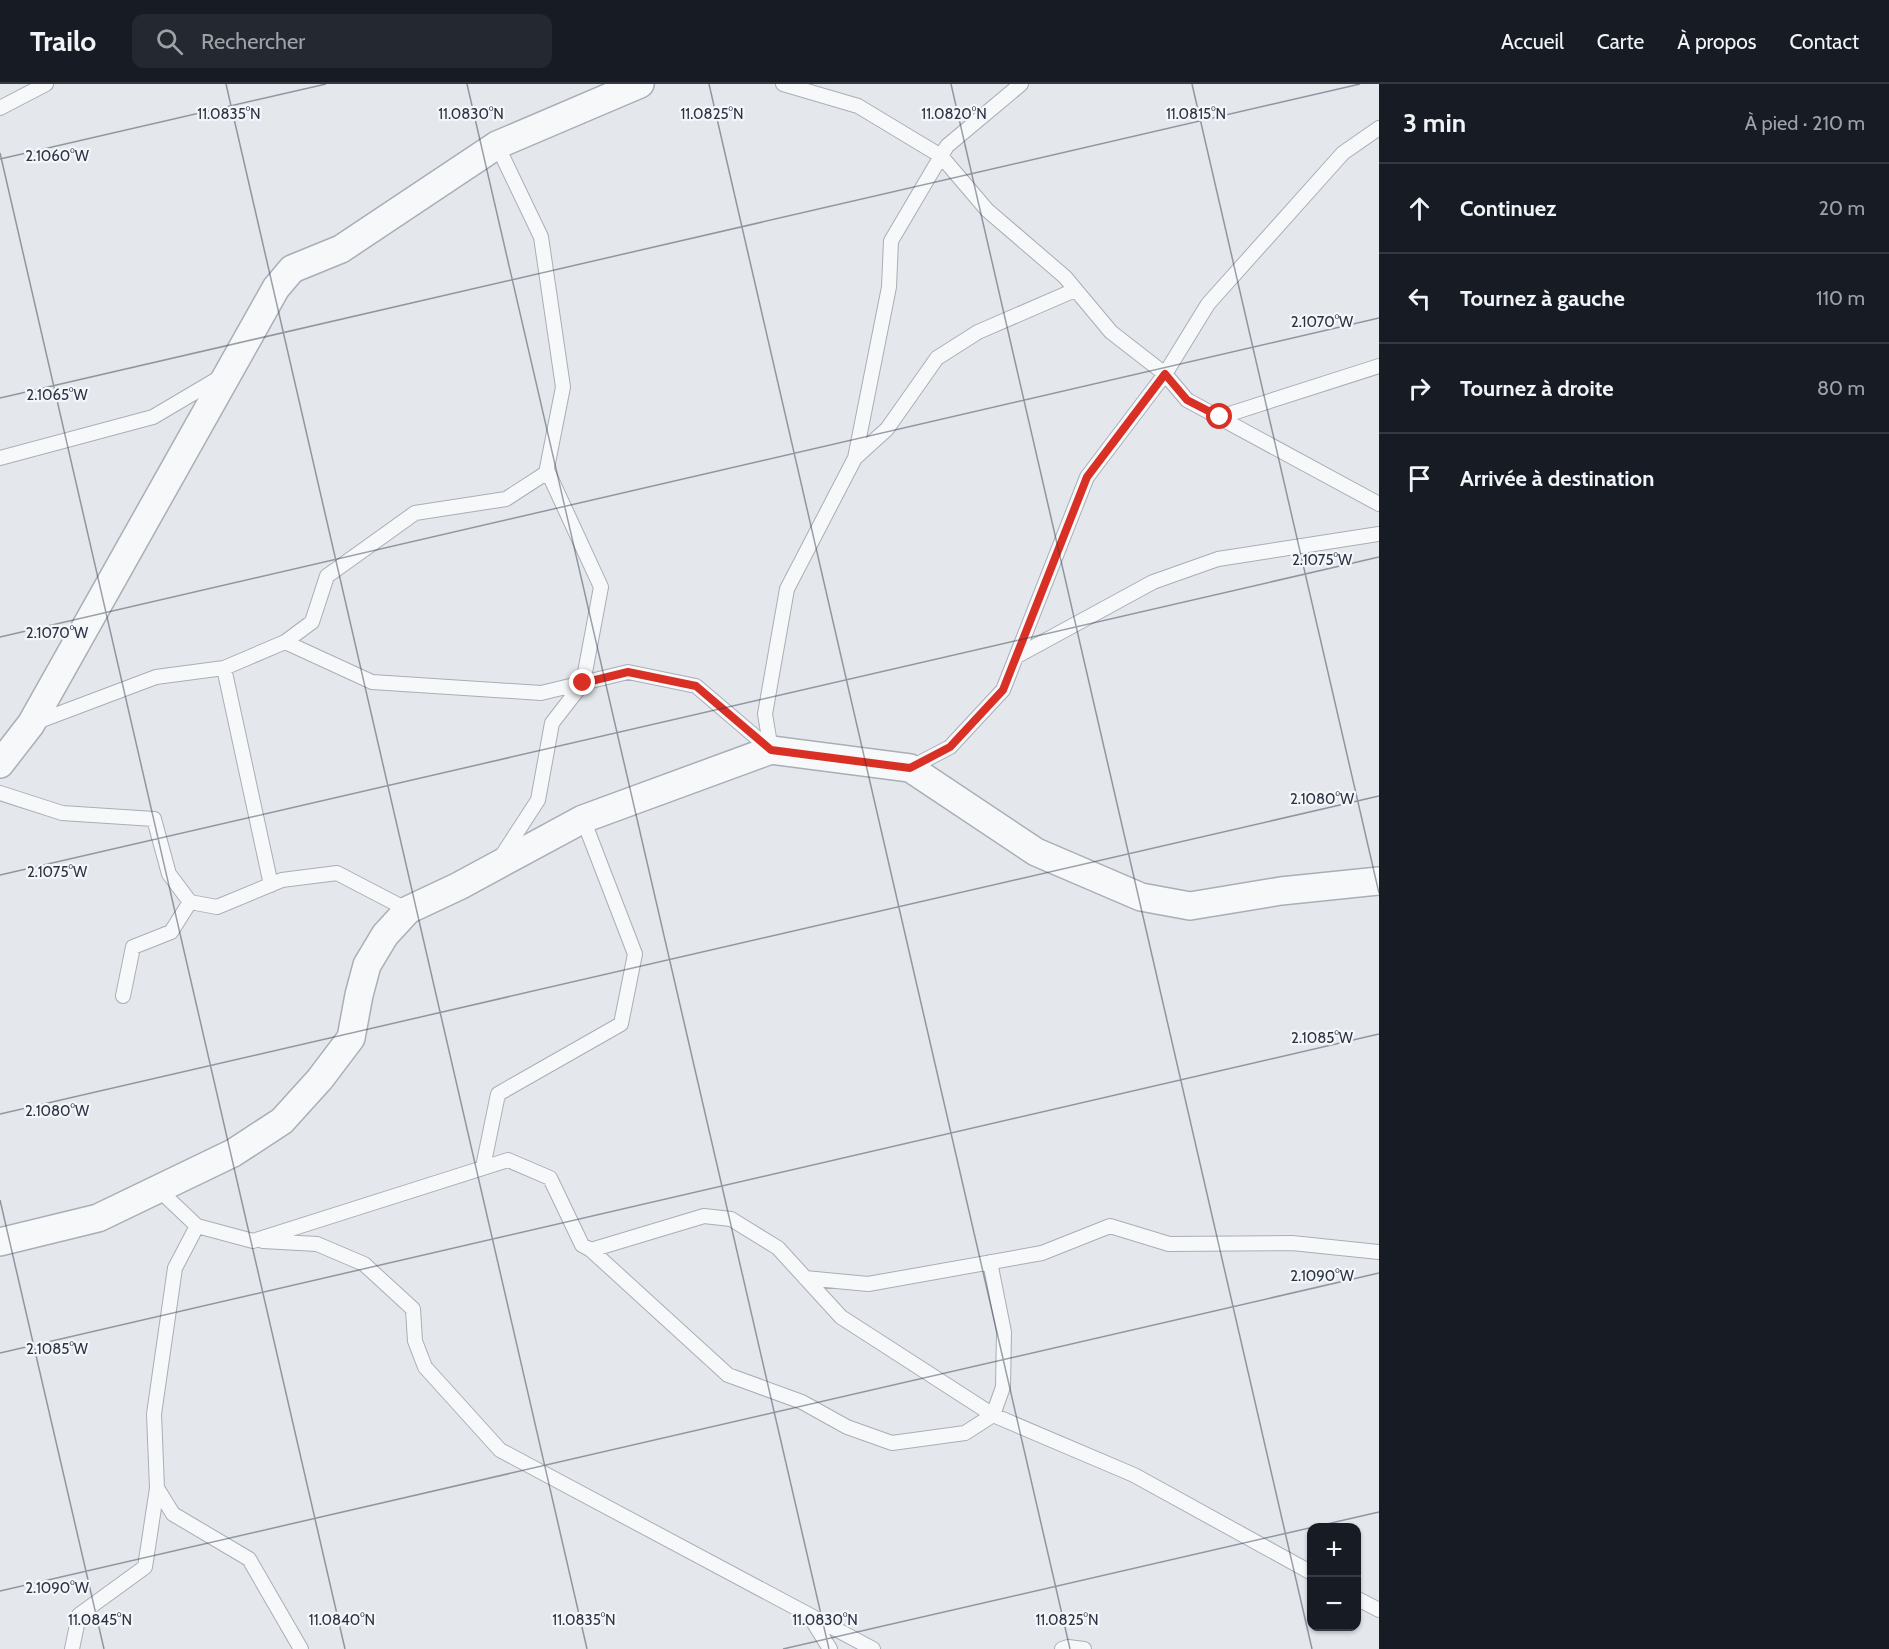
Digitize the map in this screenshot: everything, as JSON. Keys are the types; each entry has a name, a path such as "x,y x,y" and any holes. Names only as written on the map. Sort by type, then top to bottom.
{"street":[{"path":"0,764 31,724 276,288 292,269 341,249 497,145 640,84"},
{"path":"0,1242 98,1218 233,1153 282,1121 320,1079 351,1038 367,965 385,935 408,910 583,819 771,750 910,768 1036,852 1141,897 1190,906 1281,891 1379,881"}],"lane":[{"path":"0,108 46,84"},
{"path":"783,84 858,106 941,156 987,210 1065,277 1111,332 1165,374 1187,400 1379,504"},
{"path":"771,750 765,714 787,590 855,458 889,287 891,241 947,146 1022,84"},
{"path":"910,768 950,747 1003,690 1087,477 1165,374 1208,304 1343,153 1379,128"},
{"path":"31,724 156,677 224,668 285,642 312,622 327,576 415,513 506,499 546,473 562,387 541,237 497,145"},
{"path":"855,458 887,429 937,358 978,332 1076,290"},
{"path":"1220,417 1379,366"},
{"path":"0,458 153,417 229,373"},
{"path":"494,867 538,800 552,723 583,683 601,587 547,470"},
{"path":"1017,656 1153,582 1218,559 1379,534"},
{"path":"285,642 372,682 541,693 628,672 696,686 771,750"},
{"path":"224,668 271,885"},
{"path":"0,793 62,813 154,819 169,874 190,902 217,907 282,880 337,873 408,910"},
{"path":"483,1167 498,1094 621,1024 635,954 583,819"},
{"path":"123,996 133,947 171,932 190,902"},
{"path":"253,1241 508,1160 550,1178 582,1245 591,1250 728,1375 802,1402 848,1427 892,1443 965,1433 993,1415 1003,1387 1004,1332 990,1262"},
{"path":"157,1188 196,1226 253,1241 317,1244 364,1264 413,1309 415,1341 425,1367 500,1450 873,1649"},
{"path":"591,1250 704,1216 731,1219 777,1248 842,1317 993,1415 1134,1475 1307,1571"},
{"path":"72,1649 80,1615 145,1567 157,1488 154,1414 175,1268 196,1226"},
{"path":"805,1278 868,1284 1042,1253 1110,1226 1169,1244 1292,1243 1379,1252"},
{"path":"157,1488 173,1514 249,1558 301,1649"},
{"path":"1361,1601 1379,1610"},
{"path":"809,1615 830,1649"},
{"path":"1062,1649 1068,1647 1084,1649"}],"route":[{"path":"583,683 628,672 696,686 771,750 910,768 950,747 1003,690 1087,477 1165,374 1187,400 1220,417"}]}
